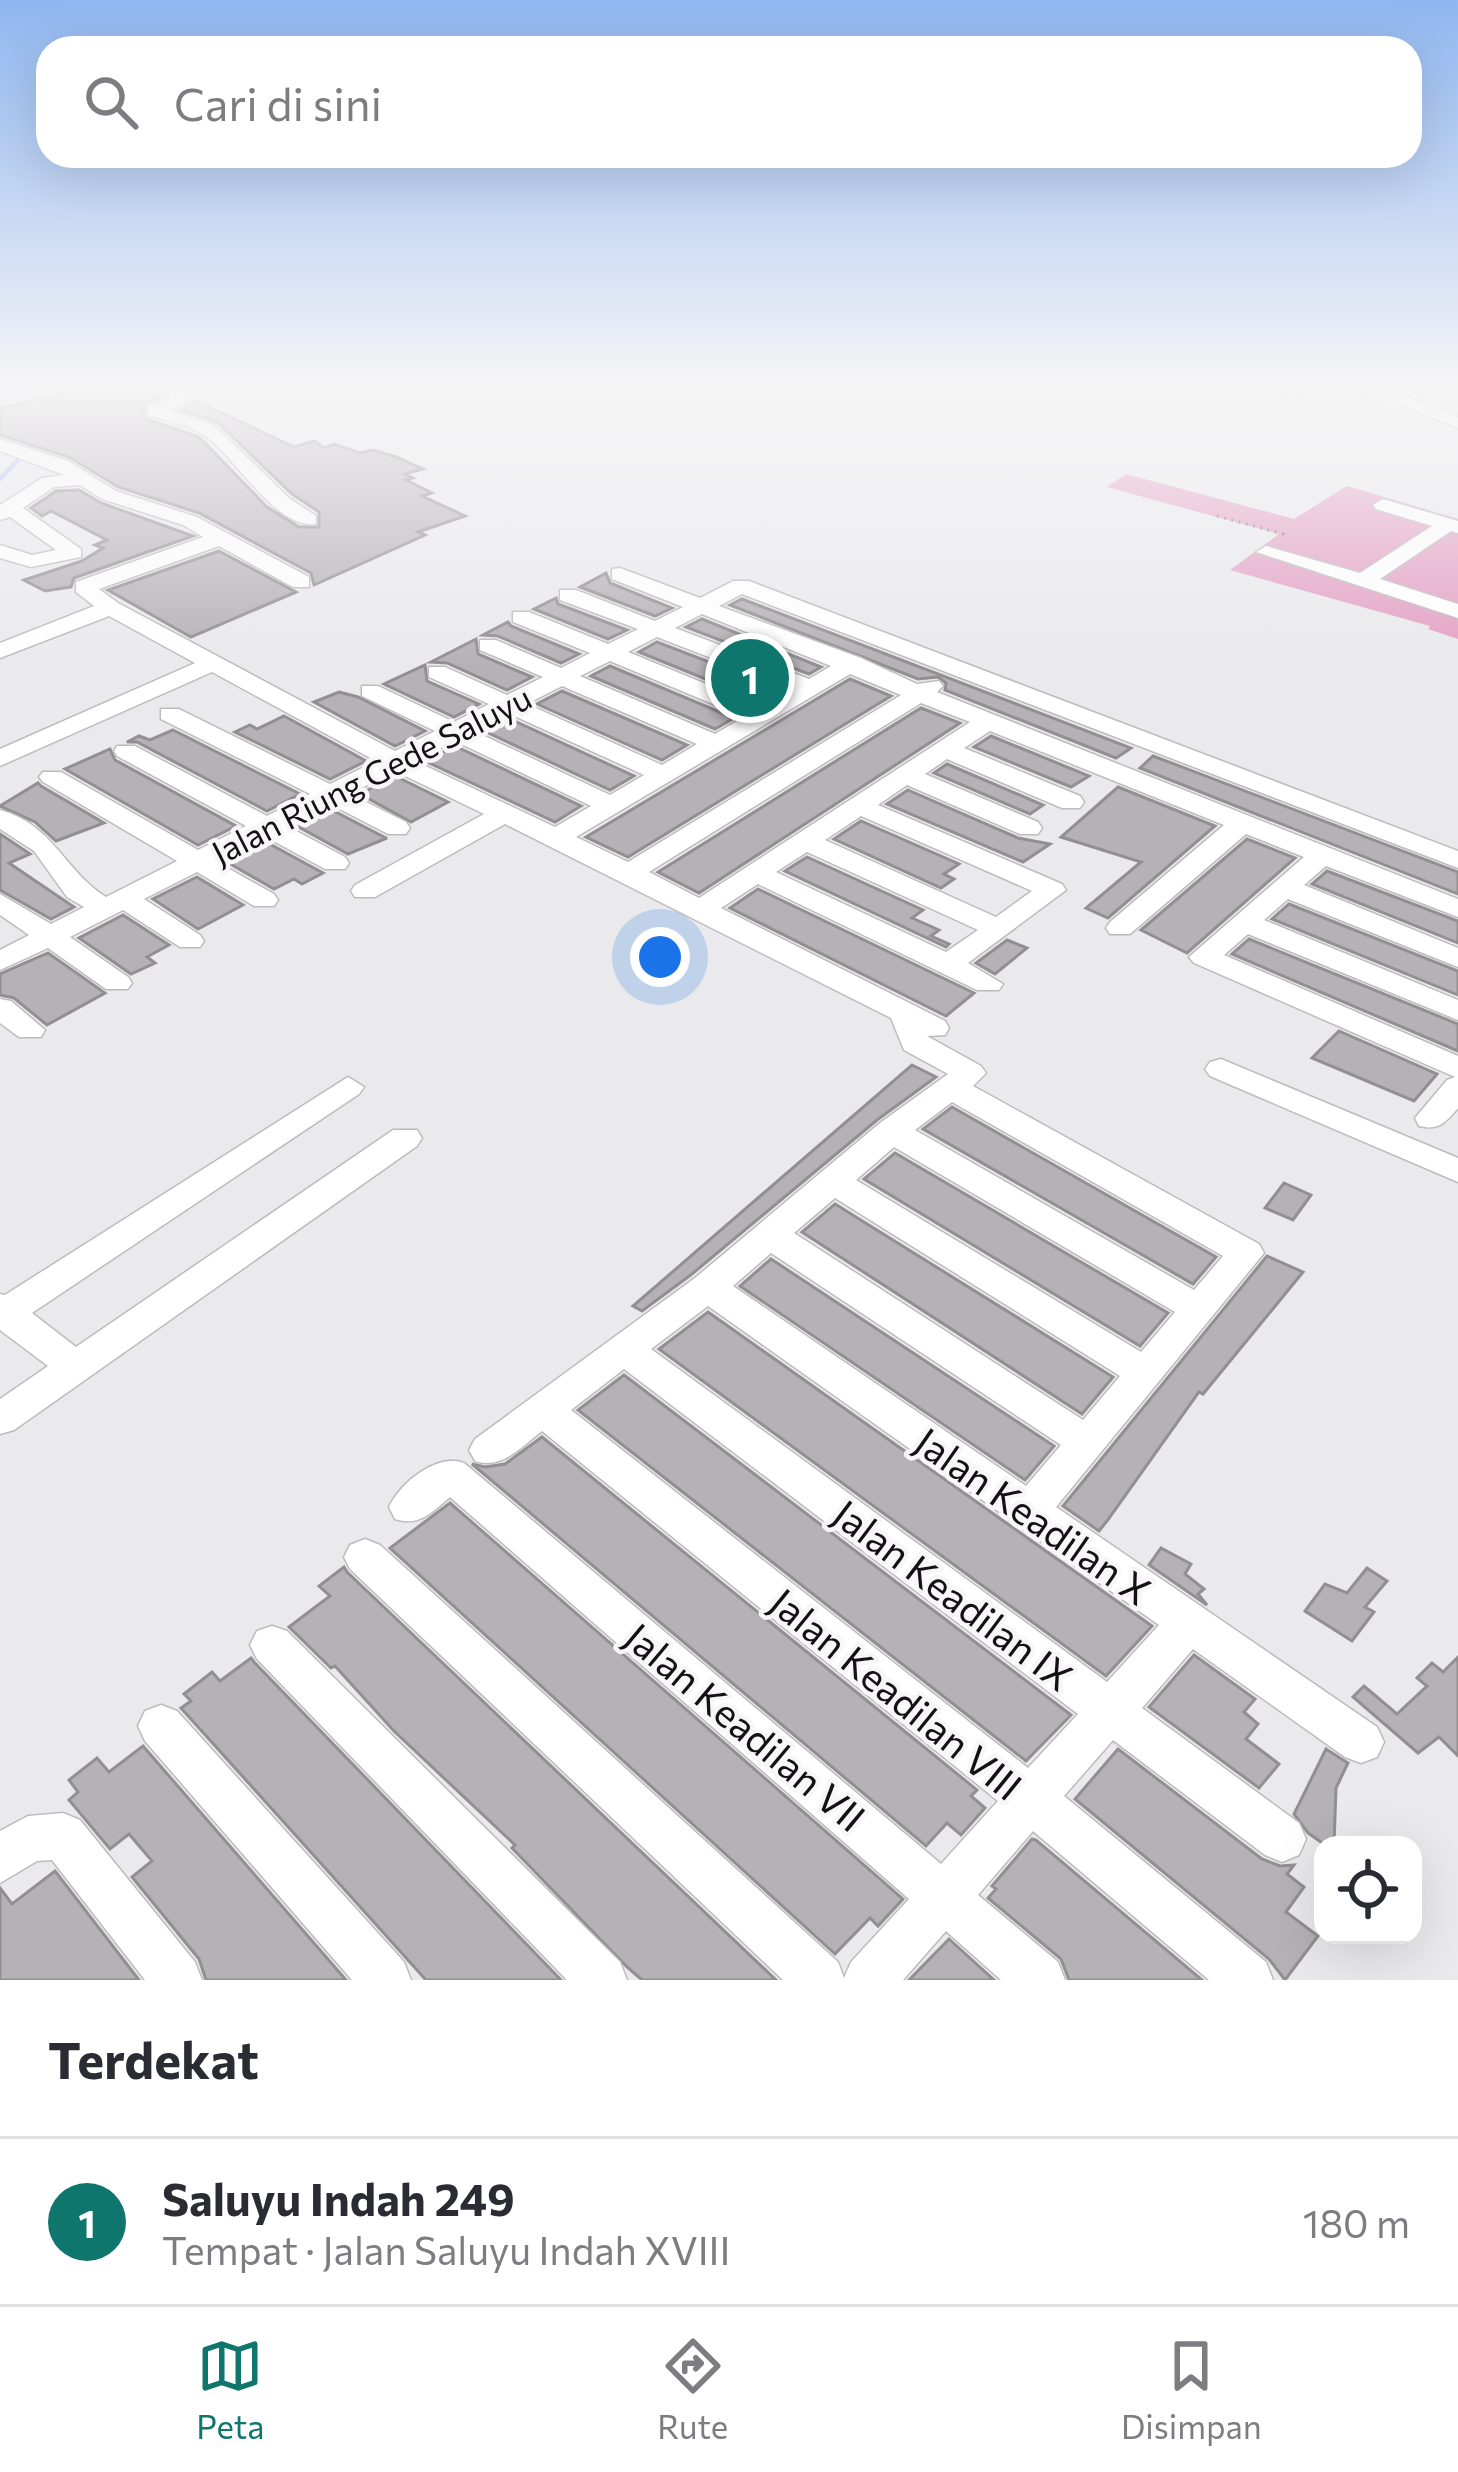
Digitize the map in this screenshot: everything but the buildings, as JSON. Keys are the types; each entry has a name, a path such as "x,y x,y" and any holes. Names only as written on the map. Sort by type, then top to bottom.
{"street":[{"path":"0,550 6,556 31,561 57,560 74,553 6,512 49,482 64,480"},
{"path":"89,480 110,495 152,507 220,538 301,582"},
{"path":"260,480 309,520"},
{"path":"1383,505 1454,526"},
{"path":"1363,581 1454,526"},
{"path":"220,538 76,580 110,608 395,761 922,1022 904,1021 915,1043 970,1073 892,1132 708,1287 489,1450"},
{"path":"1266,552 1458,611"},
{"path":"620,574 853,663 1458,909"},
{"name":"Jalan Riung Gede Saluyu","path":"0,961 741,586 962,667"},
{"path":"568,595 811,688"},
{"path":"0,651 110,608"},
{"path":"521,616 764,716"},
{"path":"488,645 717,744"},
{"path":"554,839 853,663"},
{"path":"0,758 212,664"},
{"path":"629,873 962,667 1458,860"},
{"path":"436,672 664,775"},
{"path":"370,691 612,806"},
{"path":"170,714 398,828"},
{"path":"701,909 990,720"},
{"path":"945,749 1071,802"},
{"path":"126,751 335,863"},
{"path":"905,776 1029,828"},
{"path":"52,777 264,900"},
{"path":"1120,928 1272,789"},
{"path":"859,806 1052,890 947,965"},
{"path":"365,891 503,814"},
{"path":"0,818 44,845 77,891 190,941"},
{"path":"806,841 998,928"},
{"path":"1322,855 1204,957 1458,1068"},
{"path":"757,873 988,984"},
{"path":"1286,888 1458,958"},
{"path":"0,902 117,983"},
{"path":"1245,922 1458,1011"},
{"path":"1345,1019 1384,980"},
{"path":"0,1008 29,1030"},
{"path":"1221,1069 1458,1171"},
{"path":"75,1367 2,1312 348,1087"},
{"path":"1431,1118 1458,1087"},
{"path":"951,1088 1246,1253 1029,1511"},
{"path":"892,1132 1198,1310"},
{"path":"0,1419 405,1138"},
{"path":"833,1181 1145,1373"},
{"path":"770,1234 1086,1442"},
{"name":"Jalan Keadilan X","path":"708,1287 1361,1742"},
{"name":"Jalan Keadilan IX","path":"625,1350 1282,1839"},
{"name":"Jalan Keadilan VIII","path":"543,1410 1031,1799 1248,1980"},
{"name":"Jalan Keadilan VII","path":"409,1507 451,1474 1040,1980"},
{"path":"365,1557 820,1980"},
{"path":"869,1980 1188,1624"},
{"path":"272,1645 602,1980"},
{"path":"160,1726 386,1980"},
{"path":"0,1860 28,1839 63,1836 177,1980"}],"path":[{"path":"1217,516 1283,534 1264,548 1266,552"}],"shaded area":[{"path":"1117,480 1150,480 1294,519 1347,486 1458,519 1458,639 1428,629 1430,626 1230,570 1279,534 1107,487"}],"place":[{"name":"Saluyu Indah 249","path":"750,678"}]}
